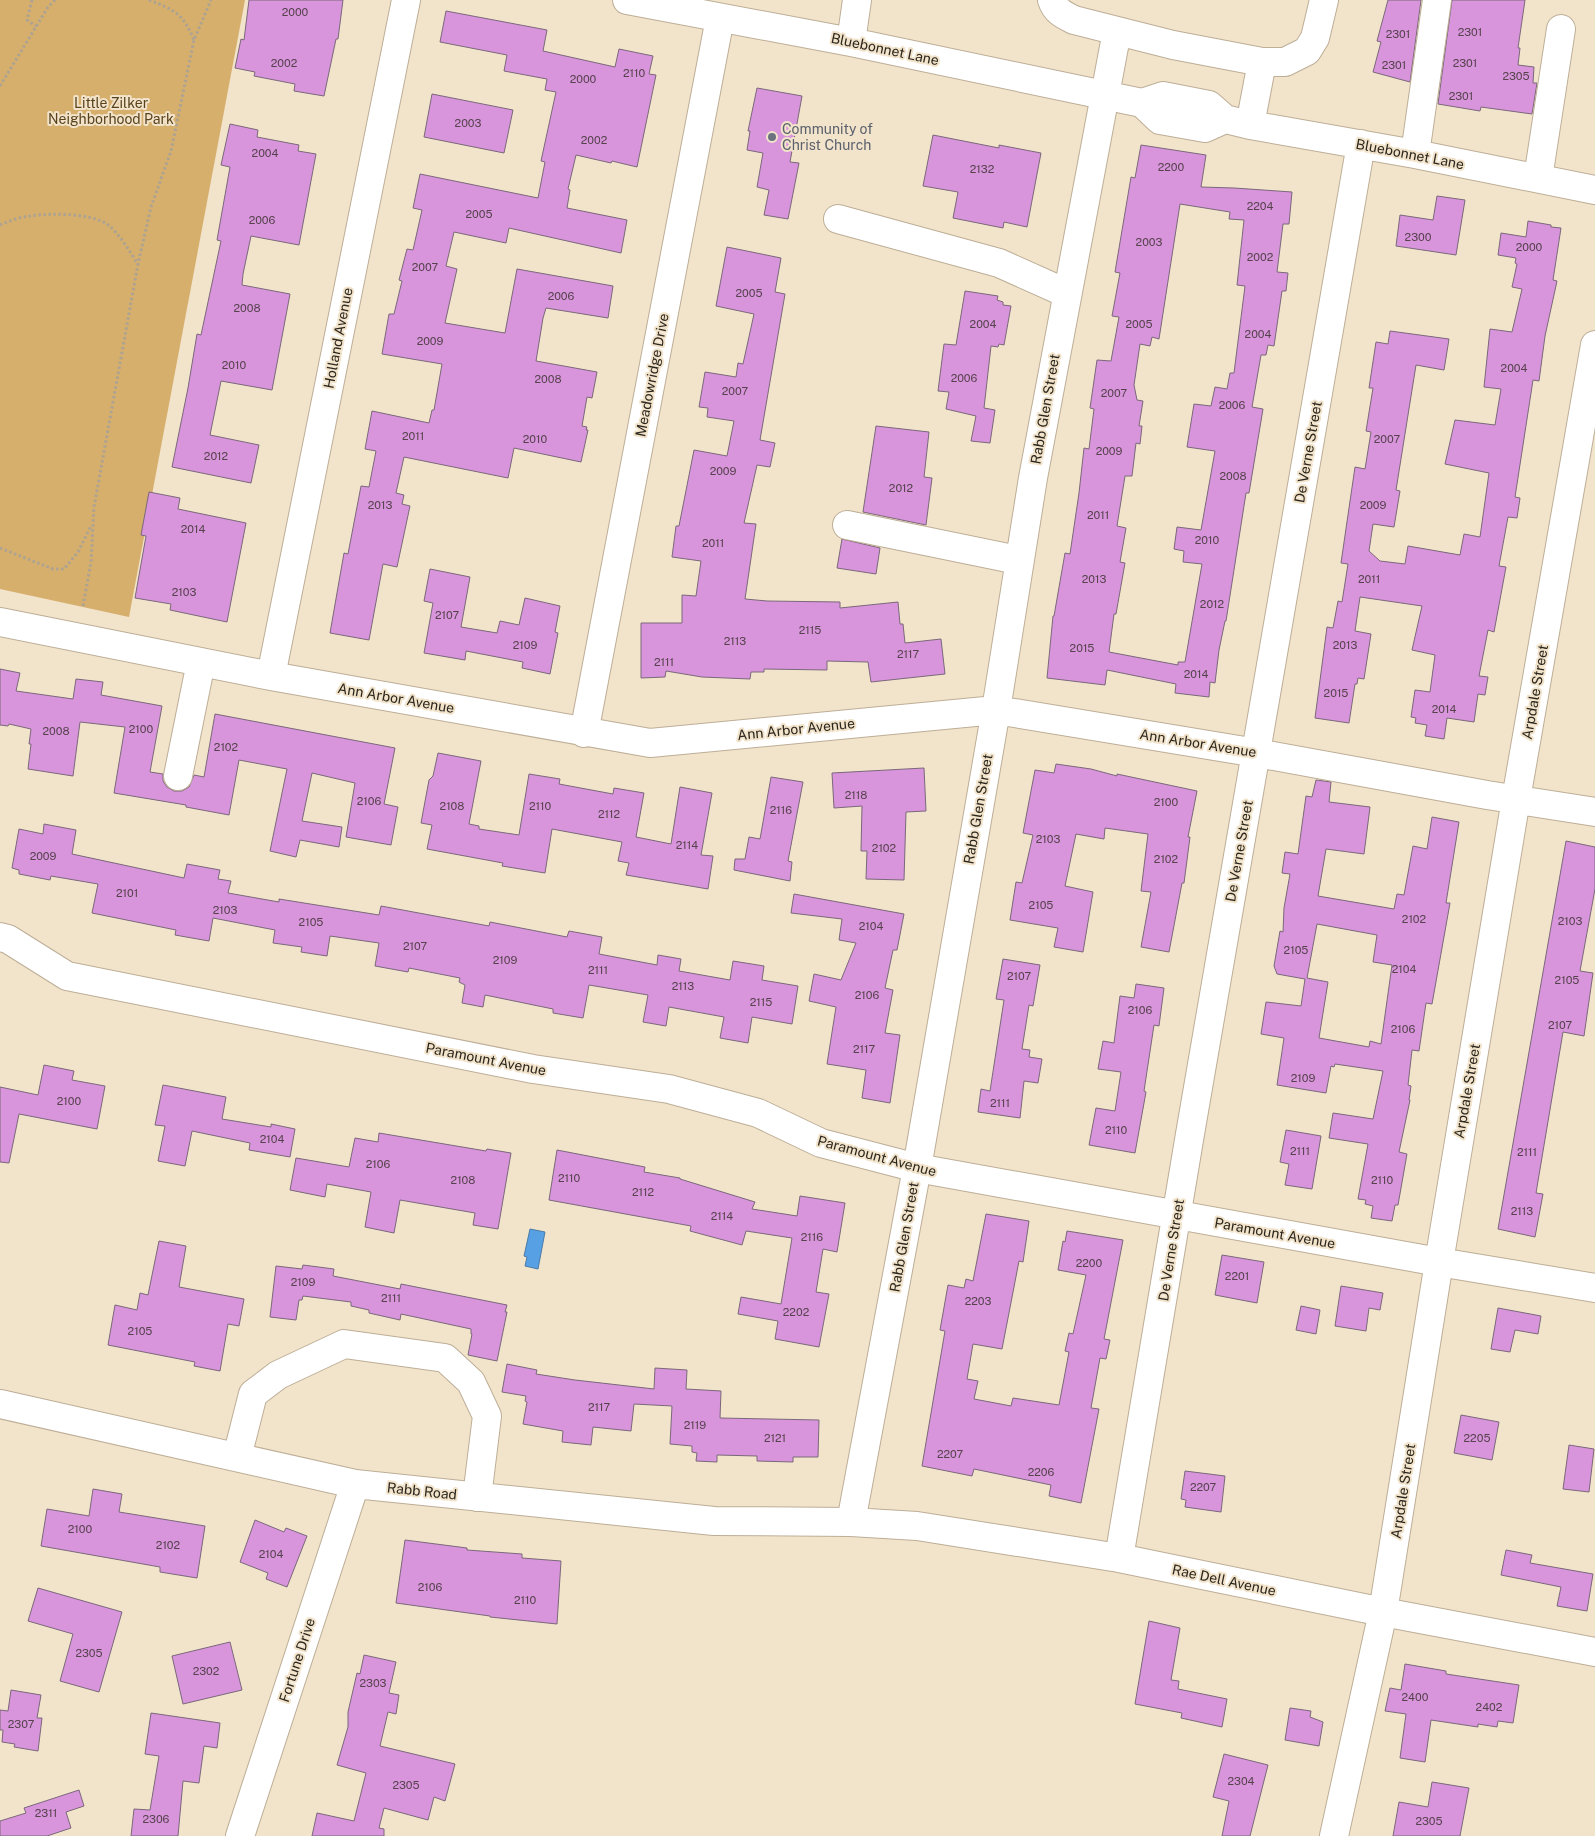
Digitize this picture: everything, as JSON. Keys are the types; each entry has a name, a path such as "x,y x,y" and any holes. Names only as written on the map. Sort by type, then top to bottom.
{"street":[{"name":"Holland Avenue","path":"271,676 406,0"},
{"name":"Bluebonnet Lane","path":"629,0 850,42 1142,103 1160,120 1205,128 1237,122 1415,154 1595,190"},
{"path":"850,42 857,0"},
{"path":"1052,0 1062,15 1074,20 1173,45 1262,62 1285,62 1307,51 1315,38 1324,0"},
{"path":"1415,154 1437,0"},
{"name":"Meadowridge Drive","path":"584,733 720,18"},
{"path":"1538,178 1561,29"},
{"name":"Rabb Glen Street","path":"851,1522 917,1168 996,710 1018,560 1066,293 1117,31"},
{"path":"1237,122 1262,62"},
{"name":"De Verne Street","path":"1119,1558 1191,1124 1361,144"},
{"path":"838,220 999,263 1066,293"},
{"name":"Arpdale Street","path":"1334,1836 1383,1612 1438,1262 1595,345"},
{"path":"847,525 1018,560"},
{"name":"Ann Arbor Avenue","path":"0,622 271,676 584,733 650,743 996,710 1257,752 1595,812"},
{"path":"178,776 201,662"},
{"name":"Paramount Avenue","path":"0,938 8,939 67,976 533,1069 669,1089 758,1113 821,1143 917,1168 1438,1262 1595,1288"},
{"path":"237,1458 253,1394 278,1375 344,1344 445,1358 472,1382 487,1416 477,1496"},
{"name":"Rabb Road","path":"0,1404 355,1484 714,1521 851,1522"},
{"name":"Fortune Drive","path":"240,1836 355,1484"},
{"name":"Rae Dell Avenue","path":"851,1522 917,1526 1119,1558 1383,1612 1595,1652"}],"path":[{"path":"32,0 26,20 36,26"},
{"path":"0,86 36,26 55,0"},
{"path":"149,0 170,8 187,22 194,40"},
{"path":"83,606 91,562 94,507 138,264 151,207 171,151 194,40 211,0"},
{"path":"0,225 29,216 90,217 106,224 120,238 138,264"},
{"path":"0,548 53,569 64,569 78,552 93,523"}],"green space":[{"name":"Little Zilker Neighborhood Park","path":"0,0 245,0 129,617 0,589"}],"water":[{"path":"530,1229 545,1232 538,1269 525,1266 527,1257 524,1256"}],"building":[{"path":"249,0 343,0 338,39 336,39 324,96 294,91 295,84 254,76 255,72 235,68 241,39 244,40"},
{"path":"1388,0 1421,0 1410,82 1373,72 1381,42 1377,41"},
{"path":"1452,0 1525,0 1518,48 1520,48 1518,65 1534,67 1533,83 1537,83 1532,114 1481,107 1480,111 1438,104"},
{"path":"446,11 547,30 543,51 615,67 619,49 653,56 649,74 656,75 637,167 576,155 568,189 570,190 567,208 627,220 621,253 509,228 506,243 454,232 446,266 457,269 445,323 505,333 517,269 613,286 608,318 546,308 543,318 536,361 597,372 592,398 587,397 582,426 587,427 586,430 588,430 581,462 514,448 508,478 404,457 396,493 404,495 402,504 410,506 397,567 383,564 369,640 330,633 344,553 348,554 361,486 369,487 376,451 365,449 372,411 429,423 432,410 434,410 442,364 382,354 389,314 394,314 402,281 399,280 407,249 413,250 422,210 413,208 420,174 538,198 545,162 541,161 556,92 545,90 547,79 504,71 507,55 440,42"},
{"path":"757,88 802,96 790,162 799,163 788,219 764,215 769,190 757,187 763,153 747,150 750,131 748,131"},
{"path":"432,94 513,110 504,153 424,137"},
{"path":"230,124 258,130 257,137 299,145 298,151 316,154 299,245 251,236 243,274 242,285 290,294 272,390 221,381 210,435 259,445 251,483 172,467 197,334 201,335 221,241 217,240 230,167 221,165"},
{"path":"933,135 999,148 999,145 1041,153 1027,227 1004,222 1003,228 953,218 958,192 923,186"},
{"path":"1141,145 1206,155 1201,187 1292,192 1289,224 1283,224 1277,272 1288,273 1286,291 1282,291 1274,346 1268,345 1266,355 1261,355 1252,407 1263,409 1249,493 1246,493 1215,683 1210,682 1209,697 1175,693 1176,684 1107,670 1105,685 1047,678 1053,616 1065,553 1070,554 1084,448 1089,449 1094,409 1090,408 1097,360 1111,361 1119,317 1112,316 1120,273 1115,272 1131,177 1135,178","holes":["1180,204 1230,212 1229,219 1244,220 1237,285 1245,286 1234,373 1230,373 1227,389 1215,387 1211,406 1194,404 1187,447 1215,451 1201,530 1177,527 1174,549 1184,551 1183,562 1202,564 1185,662 1178,662 1178,665 1109,652 1114,614 1116,614 1125,563 1120,562 1126,528 1117,526 1125,476 1132,476 1136,443 1140,444 1142,426 1139,426 1143,401 1137,400 1134,385 1140,344 1150,346 1152,337 1159,339"]},
{"path":"1437,196 1465,200 1456,255 1396,246 1400,215 1433,220"},
{"path":"1528,221 1561,228 1553,280 1557,281 1545,336 1539,381 1533,380 1515,497 1520,498 1517,518 1508,517 1499,566 1506,567 1494,632 1488,630 1479,676 1488,677 1485,695 1478,694 1474,722 1447,718 1444,739 1425,736 1427,725 1415,723 1416,718 1411,717 1415,690 1430,692 1435,655 1412,650 1422,606 1360,597 1355,631 1371,634 1364,679 1358,678 1357,684 1355,684 1349,723 1315,718 1327,627 1333,628 1338,601 1342,602 1348,564 1341,563 1355,467 1365,469 1371,432 1366,431 1373,388 1369,388 1376,342 1388,344 1390,331 1449,339 1444,370 1416,365 1396,490 1400,491 1394,527 1373,524 1369,551 1380,561 1405,564 1408,546 1460,555 1464,534 1480,537 1489,473 1445,464 1455,420 1495,425 1501,389 1484,387 1490,329 1512,332 1522,289 1512,287 1517,264 1515,263 1516,258 1498,255 1501,233 1526,237"},
{"path":"727,247 781,258 775,292 785,294 760,440 775,443 770,467 757,465 744,523 756,524 745,599 840,602 840,608 898,602 900,624 903,624 905,643 941,639 945,674 871,682 868,662 827,661 827,670 764,669 764,672 751,672 750,679 702,677 666,671 665,677 641,678 641,623 682,623 682,595 696,596 701,561 672,557 676,526 679,526 694,450 727,456 734,421 707,417 708,408 699,407 705,372 736,377 738,363 743,364 754,314 716,306"},
{"path":"965,291 998,296 997,300 1003,302 1003,305 1011,306 1004,345 999,344 998,347 991,346 984,408 995,410 990,443 971,441 976,416 946,409 949,392 938,391 944,344 956,345"},
{"path":"876,426 929,432 924,477 932,478 926,525 863,512"},
{"path":"149,492 180,498 178,509 246,523 227,622 170,610 171,604 135,598 146,536 141,535"},
{"path":"842,539 880,548 876,574 837,568"},
{"path":"430,569 470,577 461,627 497,633 500,621 519,625 525,598 560,606 555,632 558,633 550,674 522,668 523,662 466,651 465,660 424,653 433,603 424,601"},
{"path":"0,669 20,673 16,691 73,699 76,679 103,682 101,695 162,706 150,772 163,774 163,781 167,787 174,791 182,791 189,787 194,775 204,777 215,714 395,748 384,804 398,807 391,845 346,837 355,783 312,773 302,821 342,827 339,847 300,840 296,857 270,851 287,769 239,760 229,815 186,807 186,805 114,793 125,727 80,722 73,776 28,769 31,729 9,724 8,726 0,725"},
{"path":"438,753 481,761 469,824 479,826 479,829 519,835 529,774 560,779 559,784 613,794 614,788 644,793 636,837 671,844 680,787 712,793 701,855 713,856 708,889 626,875 629,863 618,861 622,842 552,829 545,873 502,866 503,863 427,849 432,825 421,823 429,780 433,776"},
{"path":"1056,764 1091,769 1117,776 1117,774 1197,791 1188,837 1190,837 1184,883 1182,883 1169,952 1141,947 1151,892 1141,891 1148,834 1105,828 1104,839 1076,834 1065,886 1093,892 1083,952 1054,947 1058,928 1010,920 1016,882 1022,883 1033,835 1023,833 1035,770 1054,773"},
{"path":"924,768 926,811 906,812 904,880 866,879 867,851 861,851 862,806 834,808 832,773"},
{"path":"771,777 803,782 788,861 792,862 790,881 734,870 735,859 745,859 749,837 760,839"},
{"path":"1316,780 1331,782 1329,802 1370,807 1364,854 1326,849 1318,896 1394,909 1397,894 1404,895 1413,846 1427,849 1432,817 1459,822 1446,903 1450,903 1432,1004 1426,1003 1419,1051 1412,1050 1408,1085 1411,1086 1410,1100 1399,1152 1407,1154 1398,1205 1395,1205 1392,1221 1371,1218 1373,1206 1365,1204 1366,1200 1358,1199 1368,1144 1329,1138 1333,1113 1373,1119 1383,1071 1335,1064 1334,1067 1331,1066 1326,1093 1277,1085 1284,1038 1261,1034 1266,1002 1301,1006 1305,979 1277,974 1274,966 1280,931 1283,932 1284,908 1290,874 1282,873 1285,852 1298,854 1306,796 1312,797","holes":["1317,924 1377,935 1373,962 1392,965 1381,1044 1370,1041 1369,1047 1319,1038 1328,982 1307,978"]},
{"path":"44,824 76,830 72,854 184,878 187,864 220,870 218,879 231,881 228,893 279,902 279,899 379,915 381,906 489,926 490,922 567,937 569,931 602,937 599,954 657,965 658,955 681,959 679,971 730,980 733,961 764,966 762,980 798,986 792,1024 752,1017 748,1043 720,1038 724,1017 669,1007 666,1026 643,1022 648,995 589,985 583,1018 553,1013 553,1009 485,995 483,1007 462,1003 465,985 459,982 460,978 409,968 408,972 375,966 379,943 330,936 327,956 301,952 302,947 273,943 275,930 213,918 209,941 175,935 176,930 92,913 98,884 51,876 50,880 19,874 19,870 12,868 19,829 43,834"},
{"path":"1566,841 1595,847 1595,889 1580,971 1593,973 1584,1036 1563,1032 1536,1193 1543,1194 1535,1237 1498,1229"},
{"path":"794,894 904,914 897,950 893,950 885,988 893,990 885,1033 900,1035 890,1103 862,1098 866,1070 827,1064 836,1007 809,1001 814,974 841,980 856,943 839,940 842,919 791,913"},
{"path":"1003,959 1040,965 1033,1006 1029,1005 1022,1049 1030,1050 1029,1057 1042,1059 1038,1083 1024,1081 1020,1118 978,1112 981,1089 990,1091 1004,1000 996,999"},
{"path":"1136,984 1164,988 1159,1026 1154,1025 1144,1091 1146,1092 1135,1153 1089,1145 1096,1108 1115,1111 1121,1072 1098,1069 1103,1041 1114,1043 1120,996 1134,998"},
{"path":"44,1065 74,1071 72,1080 105,1086 97,1129 19,1114 9,1163 0,1162 0,1087 38,1095"},
{"path":"163,1085 226,1097 222,1119 271,1127 271,1124 295,1129 290,1157 249,1150 250,1143 192,1131 185,1166 158,1161 165,1126 155,1125"},
{"path":"1286,1130 1321,1136 1312,1189 1285,1185 1289,1164 1280,1162"},
{"path":"379,1133 486,1151 487,1149 511,1153 498,1229 473,1225 475,1213 400,1200 394,1233 365,1227 371,1192 327,1184 325,1197 290,1190 296,1158 349,1167 355,1138 378,1142"},
{"path":"557,1150 645,1167 644,1172 680,1178 755,1202 752,1209 797,1216 800,1196 845,1203 837,1252 823,1249 816,1292 829,1294 819,1347 775,1339 778,1321 738,1314 741,1297 781,1304 792,1238 746,1231 742,1245 690,1231 691,1226 549,1200"},
{"path":"986,1214 1029,1221 1023,1262 1019,1261 1002,1349 973,1344 967,1379 978,1381 974,1399 1011,1406 1013,1398 1059,1405 1069,1352 1065,1351 1069,1333 1073,1334 1086,1275 1058,1270 1063,1241 1065,1242 1067,1231 1123,1240 1104,1339 1110,1340 1106,1359 1100,1358 1091,1408 1099,1409 1081,1503 1049,1496 1051,1485 974,1469 972,1476 922,1466 945,1331 940,1330 948,1285 964,1288 966,1279 973,1281"},
{"path":"159,1241 186,1246 179,1287 244,1299 239,1326 228,1324 220,1371 194,1366 195,1362 108,1345 115,1305 137,1310 140,1293 148,1295"},
{"path":"1222,1255 1264,1262 1257,1303 1215,1295"},
{"path":"303,1265 334,1269 333,1276 400,1289 401,1284 507,1305 497,1361 468,1355 472,1334 471,1329 401,1314 400,1320 369,1313 369,1310 351,1306 351,1302 303,1296 302,1300 299,1300 296,1320 270,1317 276,1266 302,1269"},
{"path":"1341,1286 1383,1293 1380,1310 1369,1308 1366,1331 1335,1326"},
{"path":"1301,1306 1320,1310 1316,1334 1296,1330"},
{"path":"1498,1308 1541,1316 1538,1334 1515,1330 1510,1352 1491,1349"},
{"path":"507,1364 537,1370 536,1374 654,1389 655,1368 687,1370 686,1389 721,1391 720,1418 819,1420 818,1457 793,1457 793,1462 757,1461 757,1456 717,1455 717,1462 696,1461 697,1453 692,1452 692,1446 670,1444 672,1406 634,1404 631,1431 593,1427 591,1445 562,1442 563,1431 523,1424 527,1402 525,1401 526,1396 502,1392"},
{"path":"1461,1415 1499,1422 1492,1460 1454,1453"},
{"path":"1569,1445 1594,1449 1589,1492 1563,1489"},
{"path":"1185,1471 1225,1476 1221,1512 1185,1507 1186,1500 1181,1499"},
{"path":"93,1489 122,1494 119,1512 205,1526 197,1578 160,1572 160,1567 41,1546 47,1509 89,1516"},
{"path":"255,1520 284,1532 286,1528 307,1536 287,1587 266,1579 268,1573 240,1562"},
{"path":"405,1540 467,1548 467,1550 522,1554 522,1558 561,1561 557,1624 490,1617 396,1603"},
{"path":"1506,1550 1532,1555 1530,1563 1593,1574 1587,1611 1557,1606 1561,1587 1501,1575"},
{"path":"38,1588 122,1612 99,1692 60,1681 73,1634 28,1621"},
{"path":"1149,1621 1180,1628 1171,1680 1179,1681 1178,1689 1227,1699 1222,1727 1181,1718 1182,1713 1135,1704"},
{"path":"230,1642 242,1690 183,1704 172,1656"},
{"path":"364,1655 396,1662 389,1693 399,1695 396,1714 388,1712 380,1746 455,1764 445,1801 434,1797 428,1820 384,1808 379,1828 384,1829 384,1836 312,1836 317,1813 354,1821 366,1773 337,1765 348,1727 348,1712 357,1673 360,1674"},
{"path":"1405,1664 1446,1671 1446,1674 1519,1685 1513,1723 1498,1721 1497,1727 1478,1724 1478,1727 1431,1720 1425,1762 1400,1758 1406,1714 1385,1711 1390,1688 1401,1690"},
{"path":"11,1690 41,1695 37,1718 42,1718 38,1751 14,1747 15,1744 2,1742 3,1730 0,1730 0,1710 8,1711"},
{"path":"1290,1708 1311,1711 1310,1717 1323,1722 1319,1746 1285,1740"},
{"path":"151,1713 220,1723 217,1748 204,1746 199,1783 183,1781 178,1836 131,1836 134,1809 150,1810 159,1756 145,1754"},
{"path":"1224,1754 1268,1765 1250,1836 1222,1836 1229,1801 1213,1797"},
{"path":"1432,1782 1469,1788 1460,1836 1393,1836 1399,1802 1428,1807"},
{"path":"79,1790 84,1806 66,1812 71,1828 47,1836 0,1836 0,1821 26,1813 24,1808"}],"place":[{"name":"Community of Christ Church","path":"772,137"}]}
